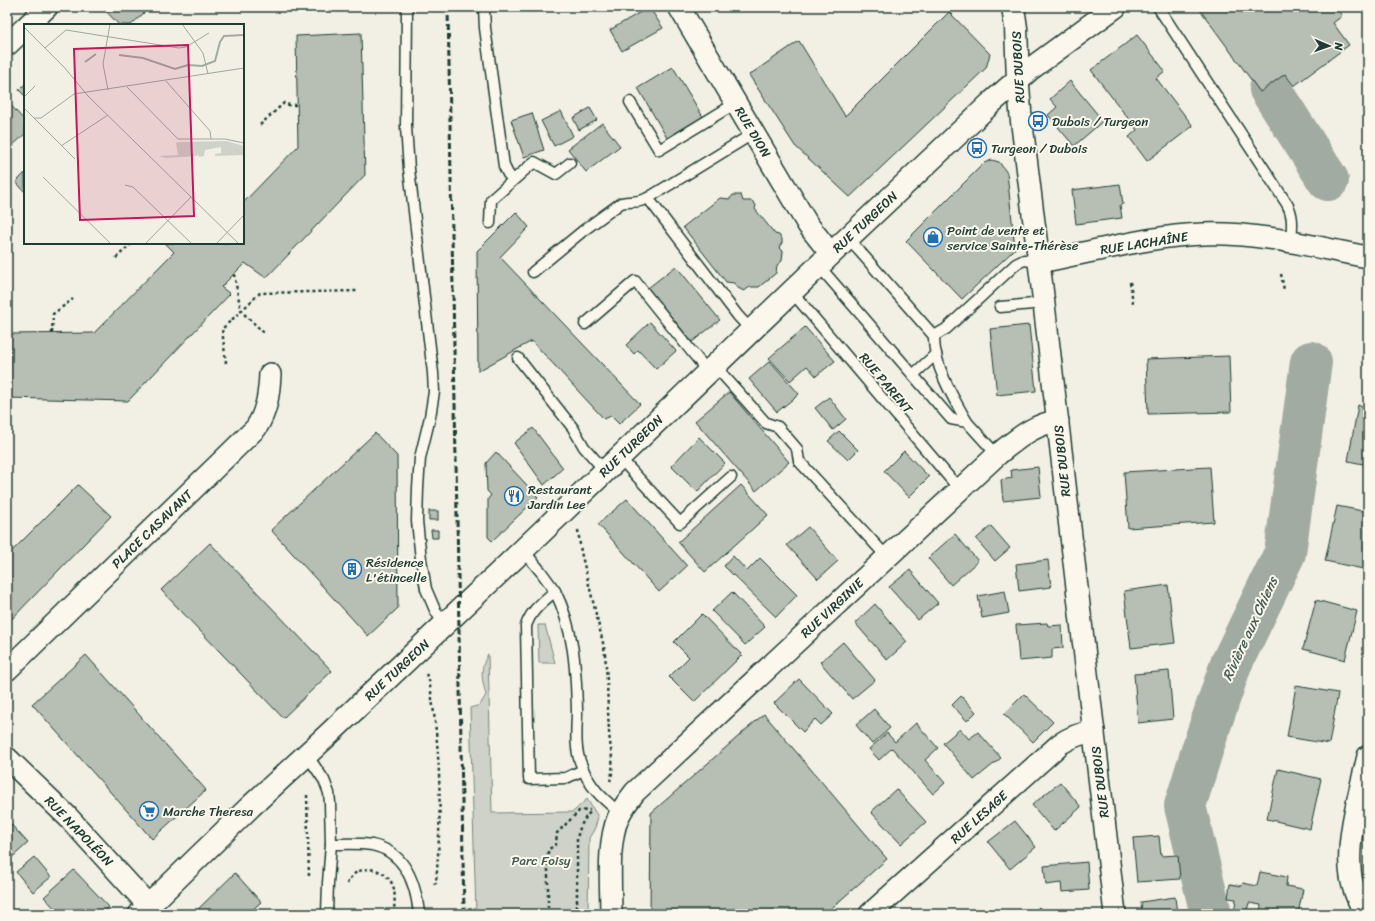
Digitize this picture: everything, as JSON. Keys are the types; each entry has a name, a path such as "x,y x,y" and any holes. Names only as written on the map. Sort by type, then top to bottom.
{"street":[{"path":"29,24 47,7"},
{"name":"RUE DION","path":"679,7 808,225 825,260"},
{"name":"RUE DUBOIS","path":"1013,7 1016,28 1021,117 1115,914"},
{"name":"RUE TURGEON","path":"144,910 251,806 307,755 523,550 848,238 1018,79 1115,7"},
{"path":"7,45 24,29"},
{"name":"RUE LACHAÎNE","path":"1039,262 1139,241 1203,234 1242,234 1291,241 1368,258"},
{"name":"PLACE CASAVANT","path":"7,670 256,428 268,402 270,374"},
{"name":"RUE VIRGINIE","path":"611,914 612,844 614,832 620,813 635,792 997,455 1023,434 1048,422 1058,421"},
{"name":"RUE LESAGE","path":"870,914 1060,744 1079,734 1094,731"},
{"path":"1365,914 1353,885 1350,856 1352,830 1368,756"},
{"name":"RUE NAPOLÉON","path":"7,758 68,818 144,910"}],"lane":[{"path":"407,7 406,105 409,169 434,392 430,417 420,458 417,521 426,589 435,610 444,625"},
{"path":"484,7 485,28 504,166 513,180"},
{"path":"1158,7 1288,204 1292,212 1291,241"},
{"path":"630,102 659,150 736,103"},
{"path":"533,272 584,230 621,203 641,202 754,133"},
{"path":"490,223 491,200 534,162 556,174 570,163"},
{"path":"648,198 738,316 752,331"},
{"path":"848,238 934,336 936,354 954,398 967,422 997,455"},
{"path":"825,260 913,374 951,419 967,422"},
{"path":"934,336 946,329 1016,264 1024,260 1039,262"},
{"path":"585,324 635,282 711,369 766,423 778,427 797,449 798,461 887,557"},
{"name":"RUE PARENT","path":"792,292 960,490"},
{"path":"1000,307 1044,303"},
{"path":"913,374 936,354"},
{"path":"518,358 573,428 584,447 612,464 680,523 732,477"},
{"path":"523,550 555,591 566,619 572,641 576,667 577,745 580,762 595,791 620,813"},
{"path":"555,591 532,611 526,626 529,779 566,778 583,770"},
{"path":"307,755 324,780 329,794 331,844 327,914"},
{"path":"331,844 372,845 394,856 405,867 411,877 419,914"}],"path":[{"path":"260,125 284,102 289,105 297,105"},
{"path":"116,258 131,244"},
{"path":"234,274 241,311 264,333"},
{"path":"1281,274 1284,290"},
{"path":"1130,282 1133,303"},
{"path":"226,364 222,329 260,293 358,291"},
{"path":"52,333 53,314 73,298"},
{"path":"577,528 607,664 609,728 613,769 607,786"},
{"path":"423,670 429,680 439,760 440,824 436,883 432,885"},
{"path":"307,795 310,879"},
{"path":"548,914 548,850 556,844 557,833 579,811 592,810 582,822 577,839 577,914"},
{"path":"346,886 352,874 359,871 370,869 381,872 388,878 393,886 394,914"},
{"path":"300,914 300,911 311,913 310,905"}],"green space":[{"path":"538,625 545,625 555,663 539,663"},
{"name":"Parc Foisy","path":"488,654 492,813 573,812 587,799 598,817 595,828 589,838 588,914 476,914 470,708 480,705 486,695 483,684 482,670"}],"building":[{"path":"106,7 141,7 145,12 132,24 118,24 104,9"},
{"path":"649,7 663,28 622,51 610,30"},
{"path":"1198,7 1336,7 1342,16 1333,23 1349,45 1294,86 1285,74 1260,92"},
{"path":"949,12 990,54 986,68 850,197 795,146 749,75 799,41 845,116"},
{"path":"361,33 365,175 266,278 245,263 221,287 230,294 128,401 7,398 7,334 94,333 174,252 166,244 244,244 244,202 298,146 296,36"},
{"path":"1137,35 1165,71 1156,78 1193,126 1147,161 1129,137 1137,130 1091,70"},
{"path":"673,67 703,117 667,138 638,88"},
{"path":"1070,81 1103,121 1074,146 1048,115 1057,107 1050,99"},
{"path":"24,85 24,95 19,90"},
{"path":"7,101 24,120 24,135 10,148 7,145"},
{"path":"590,108 597,120 579,130 573,118"},
{"path":"561,111 573,136 554,146 541,121"},
{"path":"532,113 544,150 524,157 511,120"},
{"path":"602,123 620,146 586,172 568,149"},
{"path":"992,160 999,162 1007,173 1015,249 962,299 906,241 984,163"},
{"path":"24,174 24,191 16,182"},
{"path":"1120,184 1123,204 1120,205 1122,218 1076,224 1072,190"},
{"path":"733,195 741,195 743,201 752,201 756,205 755,209 775,234 779,235 782,239 782,243 779,247 783,251 782,261 777,265 776,273 759,287 750,287 744,291 738,288 734,283 726,282 683,227 720,198 730,199"},
{"path":"516,212 529,227 500,257 640,404 619,424 611,416 604,419 532,341 478,371 477,251"},
{"path":"676,266 720,320 692,342 648,288"},
{"path":"650,322 676,351 656,369 638,350 634,354 626,345"},
{"path":"1029,325 1036,391 997,395 990,329"},
{"path":"805,327 835,361 816,376 807,366 790,381 769,358"},
{"path":"1229,356 1231,412 1148,414 1146,359"},
{"path":"770,361 799,394 777,412 749,379"},
{"path":"729,392 789,462 756,491 695,421"},
{"path":"829,397 846,419 833,430 815,408"},
{"path":"1358,405 1368,407 1368,465 1348,461"},
{"path":"533,428 563,468 544,485 514,443"},
{"path":"839,431 858,450 848,460 828,441"},
{"name":"Résidence L'étincelle","path":"375,433 397,456 398,608 368,636 271,530"},
{"path":"699,437 725,463 697,492 671,466"},
{"path":"904,451 929,477 909,497 884,471"},
{"name":"Restaurant Jardin Lee","path":"496,452 538,497 492,541 488,537 488,499 491,495 487,491 486,463"},
{"path":"1038,467 1041,497 1003,501 1001,480 1012,478 1011,470"},
{"path":"1210,467 1214,522 1128,528 1124,472"},
{"path":"78,485 111,516 7,624 7,556"},
{"path":"741,485 768,515 705,572 678,542"},
{"path":"627,499 687,566 659,592 598,524"},
{"path":"1337,506 1368,512 1368,570 1325,561"},
{"path":"429,511 438,511 438,520 429,520"},
{"path":"991,526 1010,548 995,561 976,539"},
{"path":"808,527 838,561 818,579 787,545"},
{"path":"431,530 438,530 438,538 432,538"},
{"path":"955,534 978,561 951,585 928,558"},
{"path":"210,543 332,671 283,718 161,590"},
{"path":"733,556 747,571 760,558 797,595 776,617 724,566"},
{"path":"1048,560 1051,587 1019,591 1016,564"},
{"path":"910,570 938,603 918,620 889,587"},
{"path":"1168,585 1175,643 1131,648 1124,591"},
{"path":"1005,591 1009,613 982,618 978,596"},
{"path":"732,592 765,627 745,645 712,611"},
{"path":"1316,600 1357,611 1345,660 1303,649"},
{"path":"875,604 907,642 887,660 855,623"},
{"path":"702,614 742,655 694,702 669,677 689,657 674,642"},
{"path":"1047,623 1048,626 1062,625 1063,648 1052,649 1052,658 1019,661 1016,625"},
{"path":"843,642 875,680 852,699 820,662"},
{"path":"86,655 206,790 152,839 32,704"},
{"path":"1169,671 1173,719 1138,723 1134,674"},
{"path":"799,679 833,714 821,725 815,719 803,732 774,703"},
{"path":"1296,686 1338,693 1329,744 1287,737"},
{"path":"1024,694 1053,722 1033,742 1004,714"},
{"path":"961,696 976,712 967,721 952,705"},
{"path":"874,709 890,728 872,744 856,725"},
{"path":"764,714 887,859 825,914 650,914 651,813"},
{"path":"916,723 938,748 925,760 945,783 933,794 892,748 879,760 869,749 887,733 895,742"},
{"path":"960,729 969,739 978,732 1001,758 974,780 943,743"},
{"path":"1278,769 1321,779 1310,829 1267,819"},
{"path":"1060,782 1081,807 1054,831 1032,805"},
{"path":"896,789 926,822 901,844 871,812"},
{"path":"7,820 28,843 7,862"},
{"path":"1015,821 1036,847 1010,869 988,842"},
{"path":"1159,836 1161,856 1178,855 1180,879 1137,882 1133,838"},
{"path":"34,857 51,877 33,892 16,872"},
{"path":"1087,862 1089,890 1062,892 1061,883 1046,885 1044,866"},
{"path":"74,870 109,907 102,914 60,914 44,897"},
{"path":"1260,872 1287,877 1286,886 1303,889 1298,914 1260,914 1261,905 1249,903 1246,914 1234,914 1236,899 1228,898 1230,884 1242,886 1243,883 1257,886"},
{"path":"235,873 261,902 249,913 250,914 193,914"},
{"path":"1175,897 1177,914 1142,914 1141,902"},
{"path":"1039,907 1046,914 1031,914"}],"waterway":[{"name":"Rivière aux Chiens","path":"1270,89 1328,180"},
{"name":"Rivière aux Chiens","path":"1211,914 1185,806 1231,664 1285,553 1311,362"}],"railway":[{"path":"448,7 464,914"}],"place":[{"name":"Dubois / Turgeon","path":"1038,121"},
{"name":"Turgeon / Dubois","path":"977,148"},
{"name":"Point de vente et service Sainte-Thérèse","path":"933,237"},
{"name":"Restaurant Jardin Lee","path":"514,496"},
{"name":"Résidence L'étincelle","path":"352,569"},
{"name":"Marche Theresa","path":"149,811"}]}
